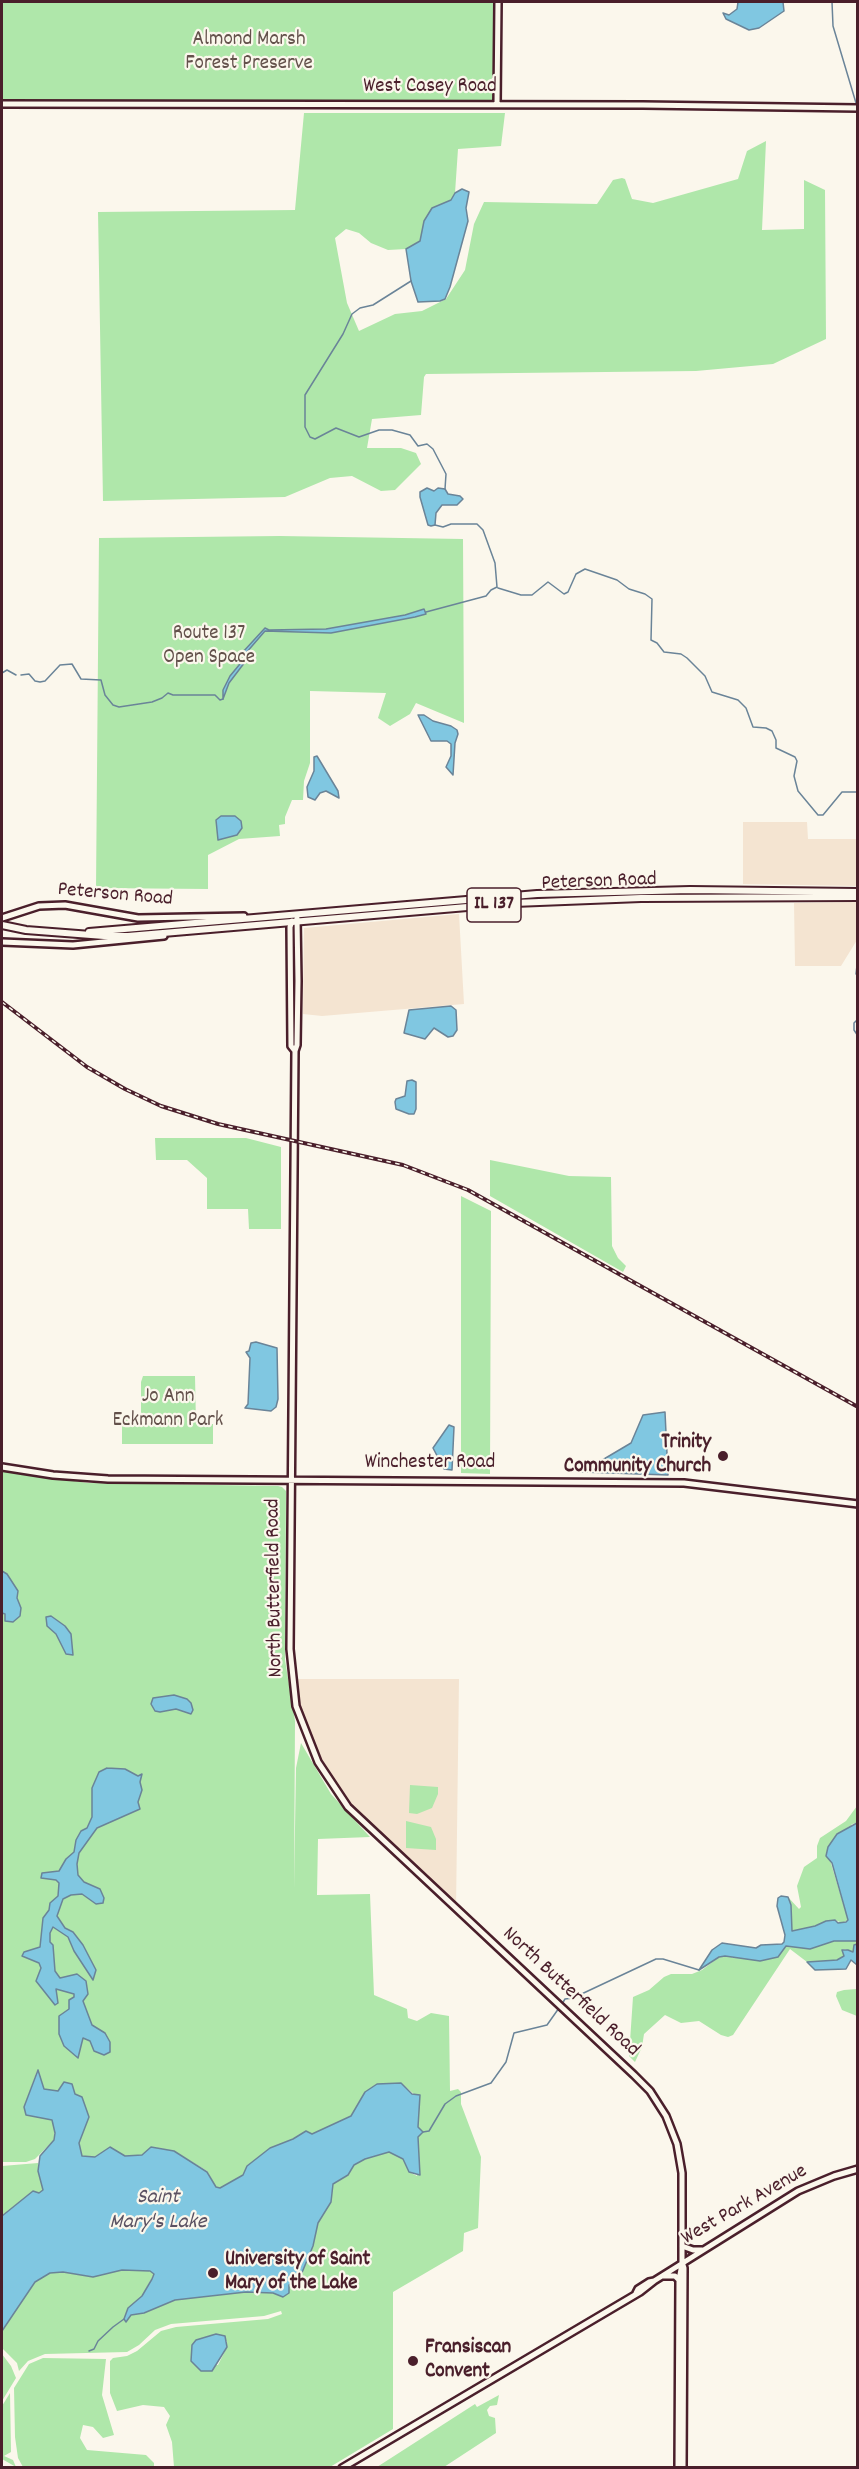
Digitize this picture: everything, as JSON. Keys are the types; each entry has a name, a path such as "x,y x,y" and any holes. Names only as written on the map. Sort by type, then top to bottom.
{"main road":[{"path":"497,105 498,2"},
{"name":"West Casey Road","path":"2,104 858,108"},
{"name":"Peterson Road","path":"74,933 491,897 589,891 690,890 858,895"},
{"name":"Peterson Road","path":"74,933 128,936 501,904 578,900 858,895"},
{"name":"Peterson Road","path":"2,918 27,909 58,905 138,918 263,916"},
{"name":"North Butterfield Road","path":"295,914 291,992 291,1046 295,1050"},
{"name":"North Butterfield Road","path":"295,922 301,982 295,1050 290,1664 299,1718 318,1762 333,1787 359,1820 645,2085 666,2116 677,2144 681,2163 682,2262"},
{"name":"IL 137","path":"2,925 74,933"},
{"name":"Peterson Road","path":"2,942 73,945 234,927"},
{"path":"291,992 301,982"},
{"name":"Winchester Road","path":"2,1467 53,1475 108,1479 684,1483 858,1504"},
{"name":"West Park Avenue","path":"342,2468 651,2285 682,2262 798,2191 858,2169"},
{"path":"682,2247 693,2250 703,2249"},
{"path":"678,2468 682,2262"},
{"path":"682,2262 684,2268 683,2468"},
{"path":"661,2276 675,2276 680,2280"}],"shaded area":[{"path":"743,822 807,822 808,839 857,839 857,886 743,884"},
{"path":"857,902 857,940 841,966 795,966 794,903"},
{"path":"459,914 464,1004 322,1016 303,1014 304,928"},
{"path":"292,1679 459,1679 456,1909 359,1820 324,1773 306,1735"}],"green space":[{"name":"Almond Marsh Forest Preserve","path":"2,2 497,2 497,105 2,104"},
{"path":"304,113 505,113 501,146 458,149 455,193 452,200 424,221 420,241 414,246 388,250 371,243 359,233 346,229 335,238 347,303 359,331 395,314 422,311 446,299 465,270 474,224 484,202 597,204 613,180 622,178 625,179 632,199 653,203 738,179 747,151 766,141 762,230 804,229 804,180 825,190 826,339 773,364 696,371 426,374 421,415 372,419 367,448 401,448 416,453 421,464 395,490 381,491 352,476 330,478 285,497 103,501 98,212 295,210"},
{"name":"Route 137 Open Space","path":"280,536 463,539 464,723 416,703 410,714 390,726 378,718 386,693 310,691 310,763 304,781 303,800 292,800 285,817 285,824 279,825 280,836 239,839 208,855 208,889 96,888 99,538"},
{"path":"155,1138 246,1138 281,1147 281,1229 249,1229 248,1209 207,1209 207,1178 187,1160 156,1160"},
{"path":"490,1160 569,1176 611,1177 612,1246 618,1258 626,1266 623,1272 490,1196"},
{"path":"461,1196 491,1211 490,1474 461,1473"},
{"name":"Jo Ann Eckmann Park","path":"143,1376 195,1376 196,1424 213,1424 213,1444 122,1444 122,1419 141,1418"},
{"path":"2,1471 88,1483 282,1487 286,1491 285,1660 295,1721 294,1889 296,1768 301,1743 331,1794 370,1837 318,1839 317,1895 370,1894 374,1995 407,2009 408,2018 417,2021 431,2013 449,2016 450,2091 458,2089 461,2092 461,2104 481,2157 478,2228 464,2233 463,2251 393,2292 393,2429 330,2467 174,2467 172,2442 166,2425 170,2416 164,2407 143,2405 117,2411 110,2393 110,2361 137,2351 161,2331 176,2327 268,2319 282,2314 281,2311 264,2316 171,2324 155,2330 139,2345 127,2352 45,2354 28,2361 19,2371 17,2363 2,2348 2,2331 35,2282 50,2273 63,2272 93,2277 122,2270 149,2271 154,2274 142,2296 127,2312 131,2315 175,2300 190,2298 246,2292 273,2293 283,2297 289,2293 289,2285 301,2275 313,2246 318,2223 331,2202 333,2184 348,2175 354,2165 389,2152 403,2159 409,2172 417,2176 415,2095 401,2083 365,2092 351,2116 312,2134 306,2131 270,2148 243,2175 220,2188 216,2187 207,2171 174,2151 152,2147 142,2155 125,2156 110,2147 95,2157 82,2156 79,2143 83,2132 75,2095 64,2082 58,2091 44,2089 37,2071 24,2107 26,2115 52,2120 55,2126 54,2140 35,2159 26,2162 2,2162","holes":["197,2340 227,2341 227,2347 218,2365 196,2364 191,2361 192,2346"]},
{"path":"410,1785 438,1787 438,1794 432,1808 417,1814 409,1813"},
{"path":"857,1806 857,1823 852,1824 830,1860 848,1920 842,1923 835,1920 826,1921 792,1931 788,1897 799,1909 801,1907 797,1886 804,1867 817,1858 820,1838 846,1821"},
{"path":"406,1821 431,1827 436,1839 436,1850 406,1848"},
{"path":"834,1941 857,1941 857,1944 854,1945 853,1953 842,1950 844,1956 837,1960 807,1962 790,1949 733,2035 728,2037 721,2035 699,2021 681,2023 665,2015 644,2034 642,2047 635,2062 629,2056 633,1997 649,1990 664,1977 671,1974 692,1974 702,1970 719,1957 733,1958 779,1953 786,1946 810,1949"},
{"path":"858,1989 857,2016 842,2010 836,1996 837,1992"},
{"path":"38,2163 43,2190 39,2193 33,2191 2,2216 2,2166"},
{"path":"2,2354 16,2378 2,2401"},
{"path":"43,2358 106,2359 102,2395 114,2435 103,2438 93,2427 83,2425 80,2438 87,2450 146,2455 154,2463 154,2467 23,2467 18,2458 15,2437 14,2388 29,2364"},
{"path":"10,2393 11,2452 4,2456 13,2460 16,2467 2,2459 2,2406"},
{"path":"499,2395 497,2405 490,2406 487,2410 489,2416 495,2418 496,2433 444,2467 377,2467 475,2404 477,2407"}],"water":[{"path":"738,2 783,2 784,11 759,28 749,30 726,19 723,13 729,15 737,9"},
{"path":"462,189 469,192 466,208 468,221 450,287 445,299 418,302 411,281 406,249 420,241 424,221 432,208 451,200 455,193"},
{"path":"427,488 434,491 438,488 445,489 448,494 460,496 463,499 457,505 442,505 436,513 435,525 431,526 428,525 420,497 420,492"},
{"path":"424,609 426,614 415,617 331,633 265,631 246,653 245,662 229,683 223,699 223,690 230,676 244,659 242,653 265,628 269,630 326,629 405,615"},
{"path":"418,715 424,715 457,730 453,775 446,767 451,756 451,744 447,741 431,741"},
{"path":"317,756 338,791 339,798 326,791 320,793 315,800 308,797 307,787 314,771 314,757"},
{"path":"221,816 235,816 241,821 242,828 237,835 218,840 216,820"},
{"path":"451,1006 456,1010 457,1030 453,1036 448,1037 434,1028 425,1039 404,1033 409,1010"},
{"path":"407,1081 416,1082 416,1109 414,1114 409,1114 396,1109 395,1102 396,1099 405,1096"},
{"path":"256,1342 277,1348 278,1399 276,1407 271,1411 245,1408 248,1404 250,1358 246,1352 249,1351 251,1343"},
{"path":"665,1412 668,1475 582,1472 631,1443 643,1415"},
{"path":"449,1425 454,1427 452,1470 444,1469 433,1448"},
{"path":"2,1571 7,1574 18,1591 20,1616 13,1622 5,1621 5,1614 2,1613"},
{"path":"51,1616 65,1626 71,1634 73,1655 66,1654 56,1634 47,1626 46,1617"},
{"path":"174,1695 187,1699 191,1703 193,1710 191,1714 176,1709 155,1711 151,1704 153,1698"},
{"path":"107,1768 125,1769 138,1776 142,1774 140,1782 142,1790 138,1802 140,1809 97,1828 79,1853 78,1875 84,1882 100,1889 104,1898 103,1903 96,1904 82,1894 71,1895 63,1899 57,1916 65,1928 73,1932 83,1945 96,1970 93,1980 74,1951 68,1937 53,1927 50,1933 55,1971 60,1978 77,1974 86,1981 88,1994 83,2001 92,2025 105,2033 110,2042 110,2052 104,2055 94,2051 90,2041 83,2038 78,2058 64,2046 59,2034 59,2016 69,2009 69,2000 74,1997 74,1994 56,1989 58,2003 55,2005 36,1981 41,1968 39,1963 22,1956 24,1952 40,1947 43,1918 49,1910 50,1903 58,1896 59,1883 56,1880 41,1878 42,1873 59,1871 66,1859 74,1852 76,1840 81,1831 87,1828 92,1817 92,1788 99,1772"},
{"path":"857,1823 857,1941 834,1941 810,1949 786,1946 778,1957 760,1961 719,1957 699,1970 712,1950 722,1943 756,1948 761,1945 782,1944 785,1935 777,1906 778,1898 781,1896 788,1897 791,1905 792,1931 826,1921 846,1922 848,1920 832,1863 826,1856 828,1847 837,1834"},
{"path":"857,1944 857,1965 851,1960 846,1969 815,1970 807,1962 837,1960 844,1956 842,1950 853,1952 854,1945"},
{"name":"Saint Mary's Lake","path":"38,2070 44,2089 58,2091 64,2082 72,2084 75,2094 82,2097 89,2117 79,2143 82,2156 95,2157 110,2147 125,2156 142,2155 151,2147 174,2151 207,2172 216,2187 220,2188 243,2175 247,2166 270,2148 306,2131 312,2134 351,2116 365,2092 377,2084 401,2083 412,2094 420,2095 418,2127 423,2132 418,2137 420,2175 409,2172 403,2159 389,2152 354,2165 348,2175 333,2184 331,2202 318,2223 313,2246 301,2275 289,2285 289,2293 283,2297 273,2293 246,2292 175,2300 144,2313 131,2315 126,2322 124,2319 128,2308 142,2296 152,2279 154,2274 150,2271 122,2270 93,2277 63,2272 50,2273 35,2282 2,2331 2,2216 33,2191 39,2193 43,2190 38,2171 40,2156 54,2140 55,2133 52,2120 26,2115 24,2107"},
{"path":"216,2334 225,2336 227,2347 212,2371 201,2371 191,2361 192,2345 196,2340"}],"waterway":[{"path":"832,2 833,26 856,103"},
{"path":"411,281 373,305 360,308 352,314 343,334 305,395 305,427 310,437 315,439 336,428 359,437 379,430 392,430 410,435 418,446 427,444 433,449 446,474 445,489"},
{"path":"435,525 443,527 451,524 477,524 483,530 495,563 497,587"},
{"path":"498,588 521,595 532,595 548,582 564,594 568,592 576,574 585,569 617,580 629,589 645,594 652,599 651,640 657,643 664,652 681,654 687,658 705,676 712,692 738,700 746,708 753,727 772,731 776,740 776,748 795,757 797,761 794,776 798,791 818,815 823,815 842,792 858,792"},
{"path":"426,612 486,596 497,587"},
{"path":"21,675 29,674 35,681 45,681 60,665 72,664 81,679 101,680 105,695 113,705 119,707 152,702 168,693 215,695 220,700 223,699"},
{"path":"2,673 7,670 16,675"},
{"path":"856,974 858,957"},
{"path":"858,1019 854,1023 854,1030 858,1036"},
{"path":"562,2004 565,1999 573,1998 656,1959 699,1970"},
{"path":"423,2132 429,2131 445,2104 456,2096 491,2083 506,2062 514,2033 547,2025 559,2008"},
{"path":"89,2351 94,2349 98,2341 124,2319"}],"railway":[{"path":"2,1002 87,1067 161,1106 218,1124 403,1165 468,1190 858,1407"}],"place":[{"name":"Trinity Community Church","path":"723,1456"},
{"name":"University of Saint Mary of the Lake","path":"213,2273"},
{"name":"Fransiscan Convent","path":"413,2361"}]}
